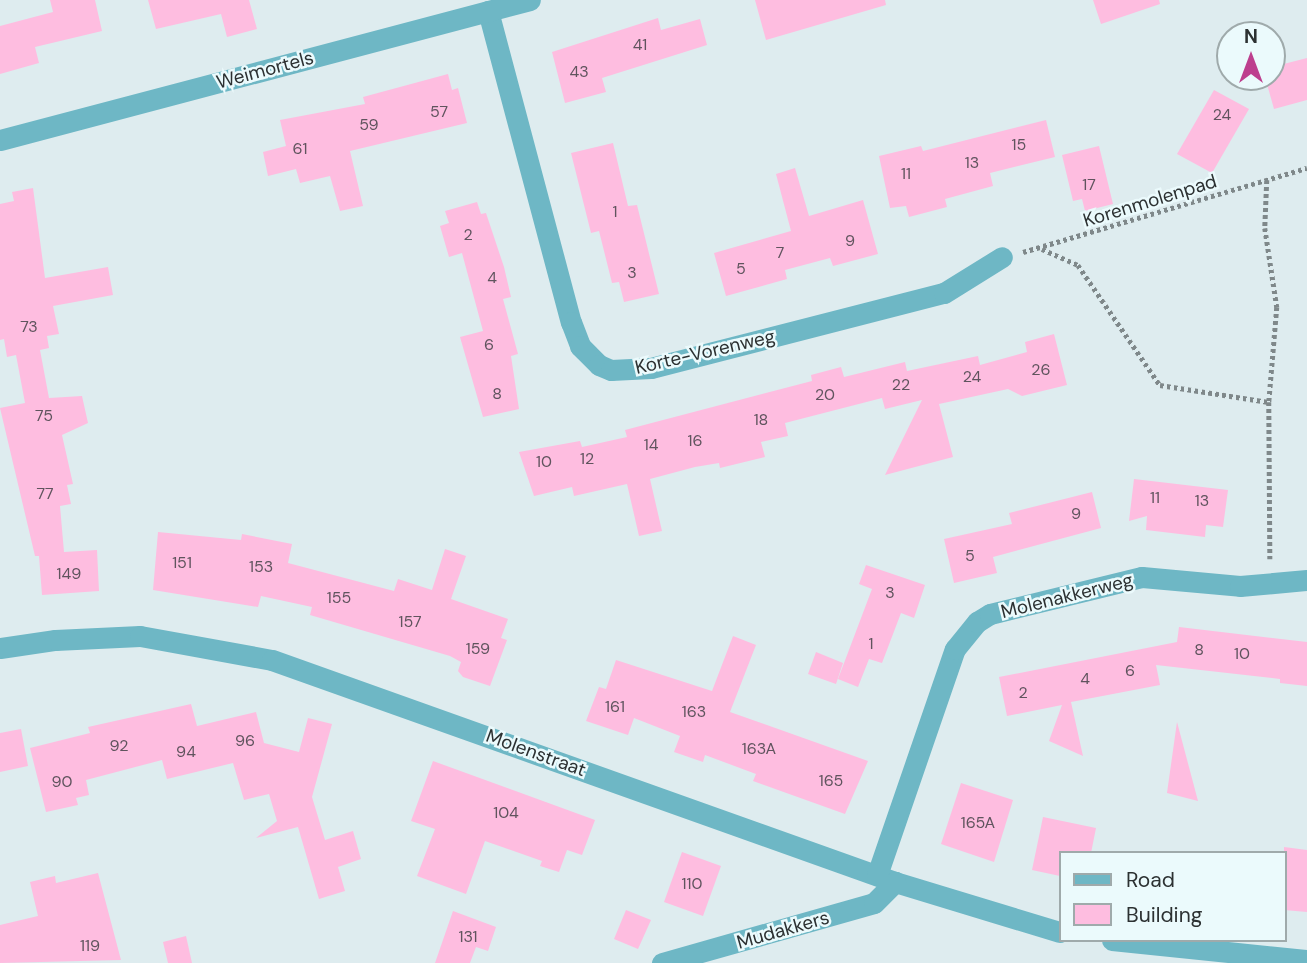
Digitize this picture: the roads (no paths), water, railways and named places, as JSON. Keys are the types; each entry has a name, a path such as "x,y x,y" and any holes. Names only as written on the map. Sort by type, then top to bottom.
{"street":[{"name":"Weimortels","path":"0,140 530,0"},
{"name":"Korte-Vorenweg","path":"488,11 570,322 580,346 599,365 611,370 651,368 944,293 1002,257"},
{"name":"Molenakkerweg","path":"886,878 955,649 977,622 990,614 1142,578 1240,586 1307,580"},
{"name":"Molenstraat","path":"0,648 55,640 140,636 272,660 886,878 1058,931"},
{"name":"Mudakkers","path":"662,963 874,903 886,878"},
{"path":"1132,942 1307,960"}]}
